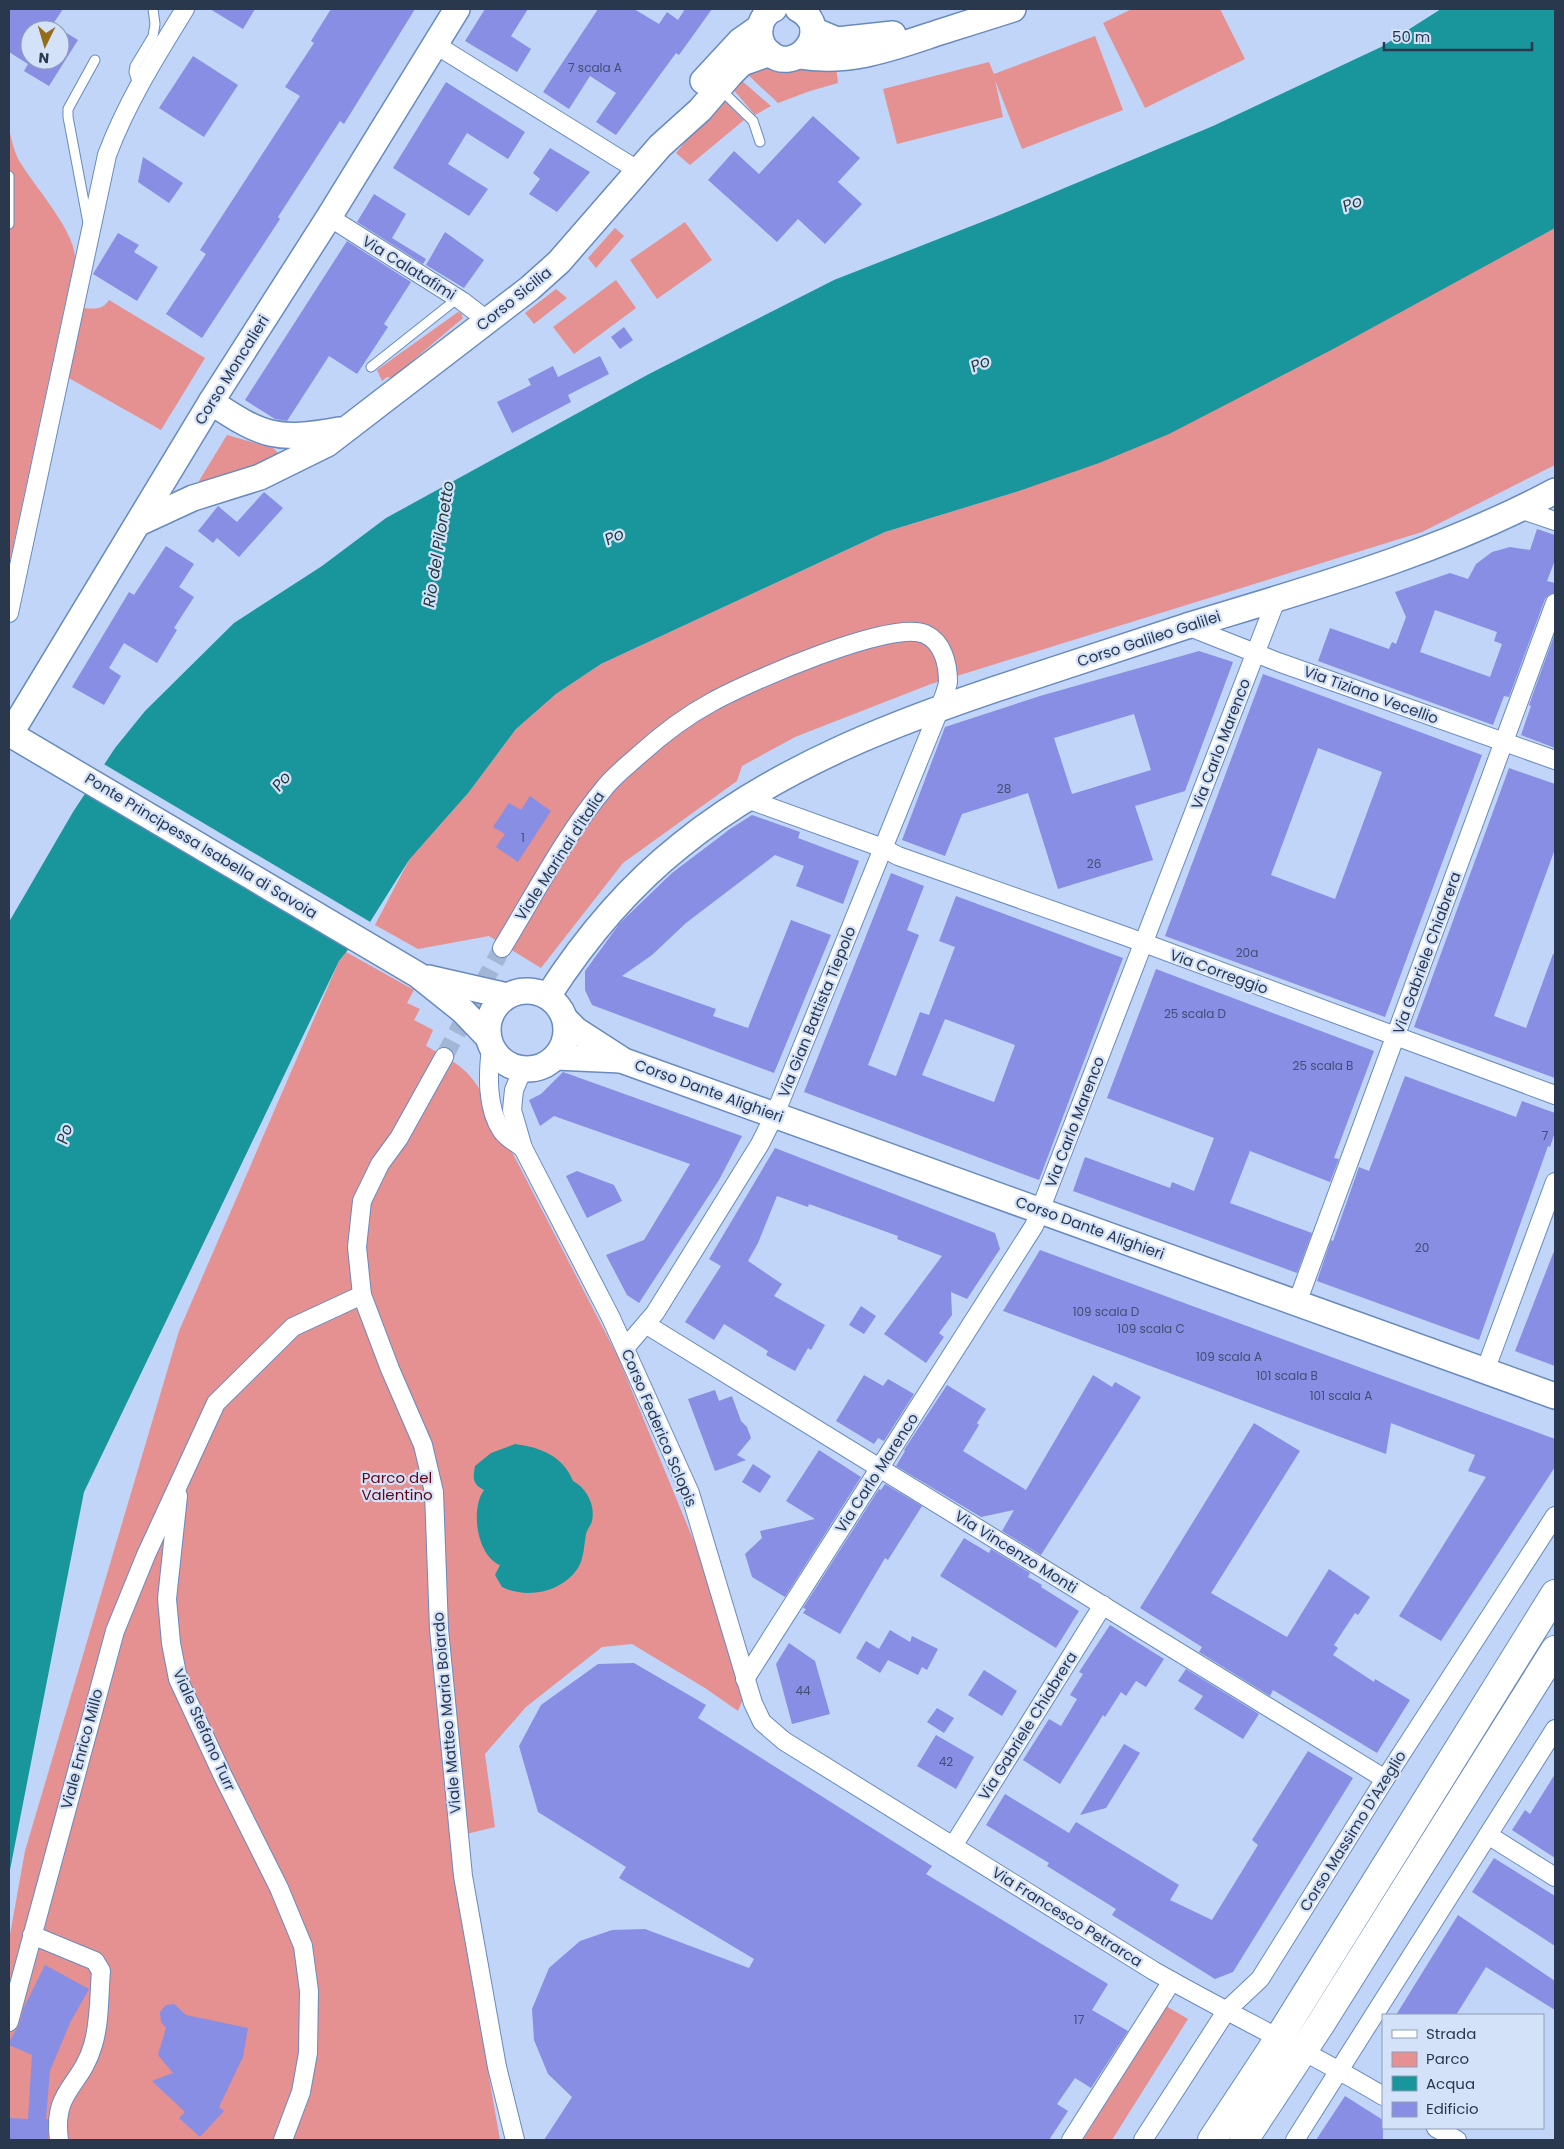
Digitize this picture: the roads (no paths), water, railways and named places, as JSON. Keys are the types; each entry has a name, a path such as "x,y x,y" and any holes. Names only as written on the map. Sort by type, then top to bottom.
{"main road":[{"path":"1212,2140 1555,1594"},
{"path":"1244,2140 1555,1650"}],"street":[{"path":"9,613 107,155 120,120 138,85 185,9"},
{"name":"Corso Moncalieri","path":"9,734 211,402 329,217 457,9"},
{"path":"769,13 763,46 777,58 789,59 799,56 807,50 812,41 813,30 810,20 804,12 798,9"},
{"path":"799,56 824,60 855,57 899,48 935,34 1013,9"},
{"name":"Corso Sicilia","path":"660,146 688,100 720,60 769,13"},
{"path":"813,30 838,40 898,34 935,34"},
{"path":"436,45 639,171"},
{"name":"Corso Sicilia","path":"139,523 192,498 260,477 327,444 488,321 558,262 660,146 700,110 742,63 770,53"},
{"name":"Via Calatafimi","path":"329,217 458,298 488,321"},
{"name":"Corso Sicilia","path":"211,402 263,432 278,436 300,436 346,429"},
{"name":"Corso Galileo Galilei","path":"548,996 587,942 644,878 680,845 748,798 831,754 940,708 1187,626 1276,600 1432,546 1520,509 1555,491"},
{"path":"1520,509 1555,520"},
{"name":"Via Carlo Marenco","path":"744,1679 1026,1240 1041,1210 1276,600"},
{"name":"Via Gabriele Chiabrera","path":"1297,1303 1505,743 1555,602"},
{"name":"Via Tiziano Vecellio","path":"1187,626 1256,653 1555,760"},
{"name":"Viale Marinai d'Italia","path":"502,948 583,816 607,785 670,729 711,702 788,666 865,641 901,632 924,633 938,642 948,683 940,708"},
{"name":"Via Gian Battista Tiepolo","path":"625,1348 647,1325 760,1144 775,1114 940,708"},
{"name":"Ponte Principessa Isabella di Savoia","path":"9,734 71,768 418,975"},
{"path":"748,798 883,848"},
{"name":"Via Correggio","path":"883,848 898,856 1555,1095"},
{"path":"418,975 507,996"},
{"path":"418,975 462,1011 489,1041 499,1058 510,1066 523,1069 541,1067 556,1057 566,1040 566,1020 562,1010 548,996 535,991 520,991 507,996 496,1006 489,1018 489,1041"},
{"name":"Corso Dante Alighieri","path":"566,1020 576,1030 624,1061 1555,1396"},
{"name":"Corso Federico Sclopis","path":"489,1041 491,1103 502,1132 523,1148"},
{"path":"362,1294 357,1246 362,1201 380,1164 399,1138 444,1057"},
{"name":"Corso Dante Alighieri","path":"556,1057 624,1061"},
{"name":"Corso Federico Sclopis","path":"523,1069 514,1090 512,1110 523,1148 625,1348 690,1493 744,1679 762,1722"},
{"path":"1485,1371 1555,1182"},
{"name":"Viale Stefano Turr","path":"283,2140 301,2092 308,2052 309,1992 303,1946 279,1888 222,1774 178,1679 171,1643 167,1599 179,1483 216,1403 293,1328 362,1294"},
{"name":"Viale Matteo Maria Boiardo","path":"362,1294 390,1369 423,1445 434,1492 439,1629 463,1876 497,2067 515,2140"},
{"name":"Via Vincenzo Monti","path":"647,1325 1385,1779"},
{"name":"Viale Enrico Millo","path":"9,2022 115,1632 146,1555 179,1483"},
{"name":"Corso Massimo D'Azeglio","path":"1144,2140 1227,2010 1260,1979 1385,1779 1555,1516"},
{"name":"Via Gabriele Chiabrera","path":"953,1846 1103,1605"},
{"name":"Via Francesco Petrarca","path":"762,1722 784,1741 1206,2002 1227,2010 1303,2049 1382,2095"},
{"path":"1295,2140 1341,2071 1555,1729"},
{"path":"1488,1835 1555,1877"},
{"path":"32,1935 95,1961 101,1971 94,2043 86,2067 63,2096 57,2124 59,2140"},
{"path":"1071,2140 1172,1981"},
{"path":"1438,2129 1457,2140"}],"lane":[{"path":"138,85 134,72 153,36 155,24 153,9"},
{"path":"90,231 68,109 95,60"},
{"path":"720,89 753,121 760,142"},
{"path":"9,176 9,224"},
{"path":"371,367 458,298"}],"water":[{"path":"1441,9 1555,9 1555,228 1335,348 1169,434 1099,463 1016,492 885,532 601,664 556,694 516,729 469,792 409,860 370,922 339,961 84,1492 9,1875 9,922 73,812 115,748 145,711 234,623 322,566 386,518 649,374 834,280 1002,214 1213,126 1381,47"},
{"path":"515,1444 542,1450 557,1459 569,1472 573,1481 583,1488 590,1499 593,1512 591,1524 586,1533 583,1556 578,1568 571,1576 553,1588 533,1593 522,1593 502,1587 495,1575 500,1565 492,1560 486,1552 478,1531 477,1508 484,1490 475,1483 475,1466 491,1453"}],"tunnel":[{"path":"444,1057 502,948"}],"water label":[{"name":"Po","path":"1352,203"},
{"name":"Po","path":"980,363"},
{"name":"Po","path":"614,536"},
{"name":"Rio del Pilonetto","path":"438,544"},
{"name":"Po","path":"281,781"},
{"name":"Po","path":"64,1134"}],"park label":[{"name":"Parco del Valentino","path":"397,1486"}]}
